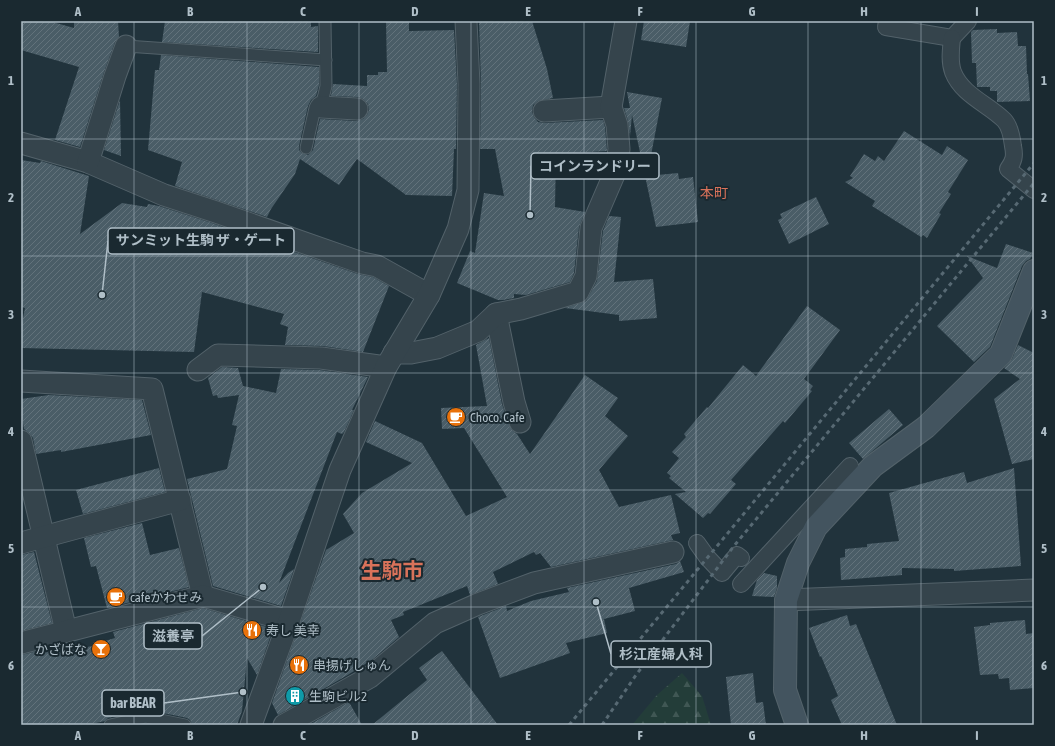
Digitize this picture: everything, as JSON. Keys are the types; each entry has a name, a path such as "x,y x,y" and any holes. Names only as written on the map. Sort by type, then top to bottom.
{"main road":[{"path":"797,725 785,690 786,600 798,563 816,526 873,466 926,427 1001,354 1034,270"}],"street":[{"path":"251,725 290,621 340,470 390,360 429,295 458,229 468,190 469,84 466,21"},
{"path":"198,370 218,355 390,360 411,353 437,348 478,332 496,314 521,309 578,292 586,276 591,228 616,170 619,149 617,125 611,107 626,21"},
{"path":"887,21 886,27 952,38"},
{"path":"968,21 952,38 950,57 953,72 962,88 1005,121 1012,137 1015,155 1012,164 1008,169 1034,190"},
{"path":"88,162 126,46"},
{"path":"321,107 357,109"},
{"path":"544,111 611,107"},
{"path":"21,143 88,162 164,195 362,263 377,266 429,295"},
{"path":"496,314 514,402 520,422"},
{"path":"21,381 152,390 204,596"},
{"path":"21,441 66,632"},
{"path":"741,584 850,466"},
{"path":"21,543 180,500"},
{"path":"697,543 722,573 737,555 740,558"},
{"path":"284,725 370,677 435,623 478,604 534,583 673,552"},
{"path":"786,600 1034,590"},
{"path":"21,643 204,596 290,621"}],"lane":[{"path":"306,148 315,108 321,107 326,86 325,21"},
{"path":"126,46 326,60"},
{"path":"110,725 146,717 185,725"}],"green space":[{"path":"682,673 702,696 711,725 632,725 657,695"}],"building":[{"path":"21,21 49,21 74,28 74,21 118,21 119,37 115,42 104,72 80,147 55,140 79,67 21,50"},
{"path":"165,21 311,21 311,27 318,26 318,52 162,42"},
{"path":"386,21 409,21 409,31 454,30 457,84 456,149 454,149 452,196 406,195 357,159 339,185 300,159 295,174 267,217 175,186 182,162 148,150 155,70 159,70 161,55 319,67 319,85 316,96 311,100 308,106 299,146 299,150 302,153 308,155 313,150 320,119 356,121 363,119 367,115 369,110 368,104 363,99 358,97 331,96 333,84 367,86 367,75 378,75 378,72 387,72"},
{"path":"479,21 532,21 547,69 553,98 538,101 533,105 532,112 538,122 545,123 603,120 605,127 607,151 556,154 555,207 585,212 579,227 574,273 570,282 526,295 514,294 514,298 503,300 498,300 457,283 470,251 475,253 484,193 504,196 495,149 480,149 481,84"},
{"path":"644,21 690,21 686,47 641,40"},
{"path":"997,29 997,33 1017,32 1018,46 1026,46 1030,101 997,102 997,91 990,91 990,87 977,87 976,63 972,63 971,32 973,30"},
{"path":"627,92 662,98 647,176 678,173 679,179 693,177 698,222 656,227 632,115 630,136 624,108 630,108"},
{"path":"120,100 121,156 104,150"},
{"path":"904,131 942,155 947,146 968,160 948,192 951,194 939,213 941,214 927,238 923,235 921,237 872,206 875,201 845,182 853,178 850,176 864,154 875,161 878,156 884,161"},
{"path":"21,160 40,163 41,161 89,176 80,234 122,203 147,207 148,204 159,206 212,223 258,241 358,274 373,277 389,286 363,352 323,346 285,345 288,327 280,324 284,314 202,292 194,352 21,348 21,328 25,308 21,307"},
{"path":"816,197 829,224 789,244 778,220 782,218 780,214"},
{"path":"609,216 621,217 614,282 653,279 657,318 619,321 619,315 565,308 586,301 597,281 603,231"},
{"path":"1006,244 1033,253 1030,259 1022,266 990,347 974,362 937,326 983,278 967,256 997,268"},
{"path":"807,306 840,330 804,379 813,386 810,390 812,391 785,423 783,421 731,480 736,484 710,514 708,513 703,518 675,494 686,492 669,478 671,476 667,473 679,458 672,452 686,437 684,434 707,407 708,408 743,365 756,376"},
{"path":"489,338 502,404 509,425 517,434 530,454 585,375 618,398 605,416 628,436 599,470 619,507 671,495 680,533 671,535 673,540 551,567 540,553 536,555 534,552 493,572 498,584 470,595 467,586 403,612 404,615 391,620 399,637 373,659 278,715 272,703 326,550 354,533 343,514 362,493 412,463 366,442 375,421 422,443 466,516 507,497 464,428 442,429 441,408 487,406 476,345"},
{"path":"1018,345 1034,353 1034,459 1012,464 994,399 1020,379 1004,368 1012,359"},
{"path":"222,367 238,368 243,386 276,393 281,369 320,370 368,377 352,410 354,410 344,432 342,434 337,432 279,583 294,569 281,606 213,586 187,479 227,469 237,426 232,425 239,395 218,398 217,395 213,396 208,378"},
{"path":"49,395 142,400 151,435 61,452 61,450 36,454 33,438 24,429 21,412 21,399"},
{"path":"889,409 903,425 863,459 849,443"},
{"path":"159,468 165,492 83,514 76,490"},
{"path":"1014,468 1021,566 954,571 954,569 902,568 902,575 841,580 840,558 845,557 845,549 867,547 867,544 899,541 889,493 964,472 967,483"},
{"path":"142,523 150,555 179,548 189,587 107,608 96,566 91,567 84,538"},
{"path":"34,552 52,623 21,631 21,555"},
{"path":"680,561 684,572 629,588 635,611 604,619 607,633 566,643 570,653 500,678 478,617 506,606 507,611 531,601 569,592 567,588 676,564"},
{"path":"764,573 777,576 777,588 774,597 752,596 757,580"},
{"path":"203,608 273,629 257,675 247,658 242,711 237,725 192,725 190,720 187,718 153,711 154,709 108,718 105,721 87,725 21,725 21,655 59,646 61,653 105,643 105,641 115,638 113,632"},
{"path":"847,615 850,626 856,624 897,725 842,725 831,700 838,696 821,656 820,657 809,628"},
{"path":"1025,620 1026,634 1034,633 1034,688 1010,690 1009,678 999,679 998,674 980,675 974,627 990,625 990,623"},
{"path":"442,651 498,725 372,725 427,680 419,668"},
{"path":"753,673 756,703 763,702 766,725 731,725 726,677"},
{"path":"349,702 362,725 309,725"}],"railway":[{"path":"569,725 1034,163"},
{"path":"602,725 636,675 734,546 1034,183"}],"place":[{"name":"コインランドリー","path":"530,215"},
{"name":"サンミット生駒 ザ・ゲート","path":"102,295"},
{"name":"Choco. Cafe","path":"456,417"},
{"name":"滋養亭","path":"263,587"},
{"name":"cafeかわせみ","path":"116,597"},
{"name":"杉江産婦人科","path":"596,602"},
{"name":"寿し 美幸","path":"252,630"},
{"name":"かざばな","path":"101,649"},
{"name":"串揚げしゅん","path":"299,665"},
{"name":"bar BEAR","path":"243,692"},
{"name":"生駒ビル2","path":"295,696"}],"district":[{"name":"本町","path":"714,193"},
{"name":"生駒市","path":"392,570"}]}
